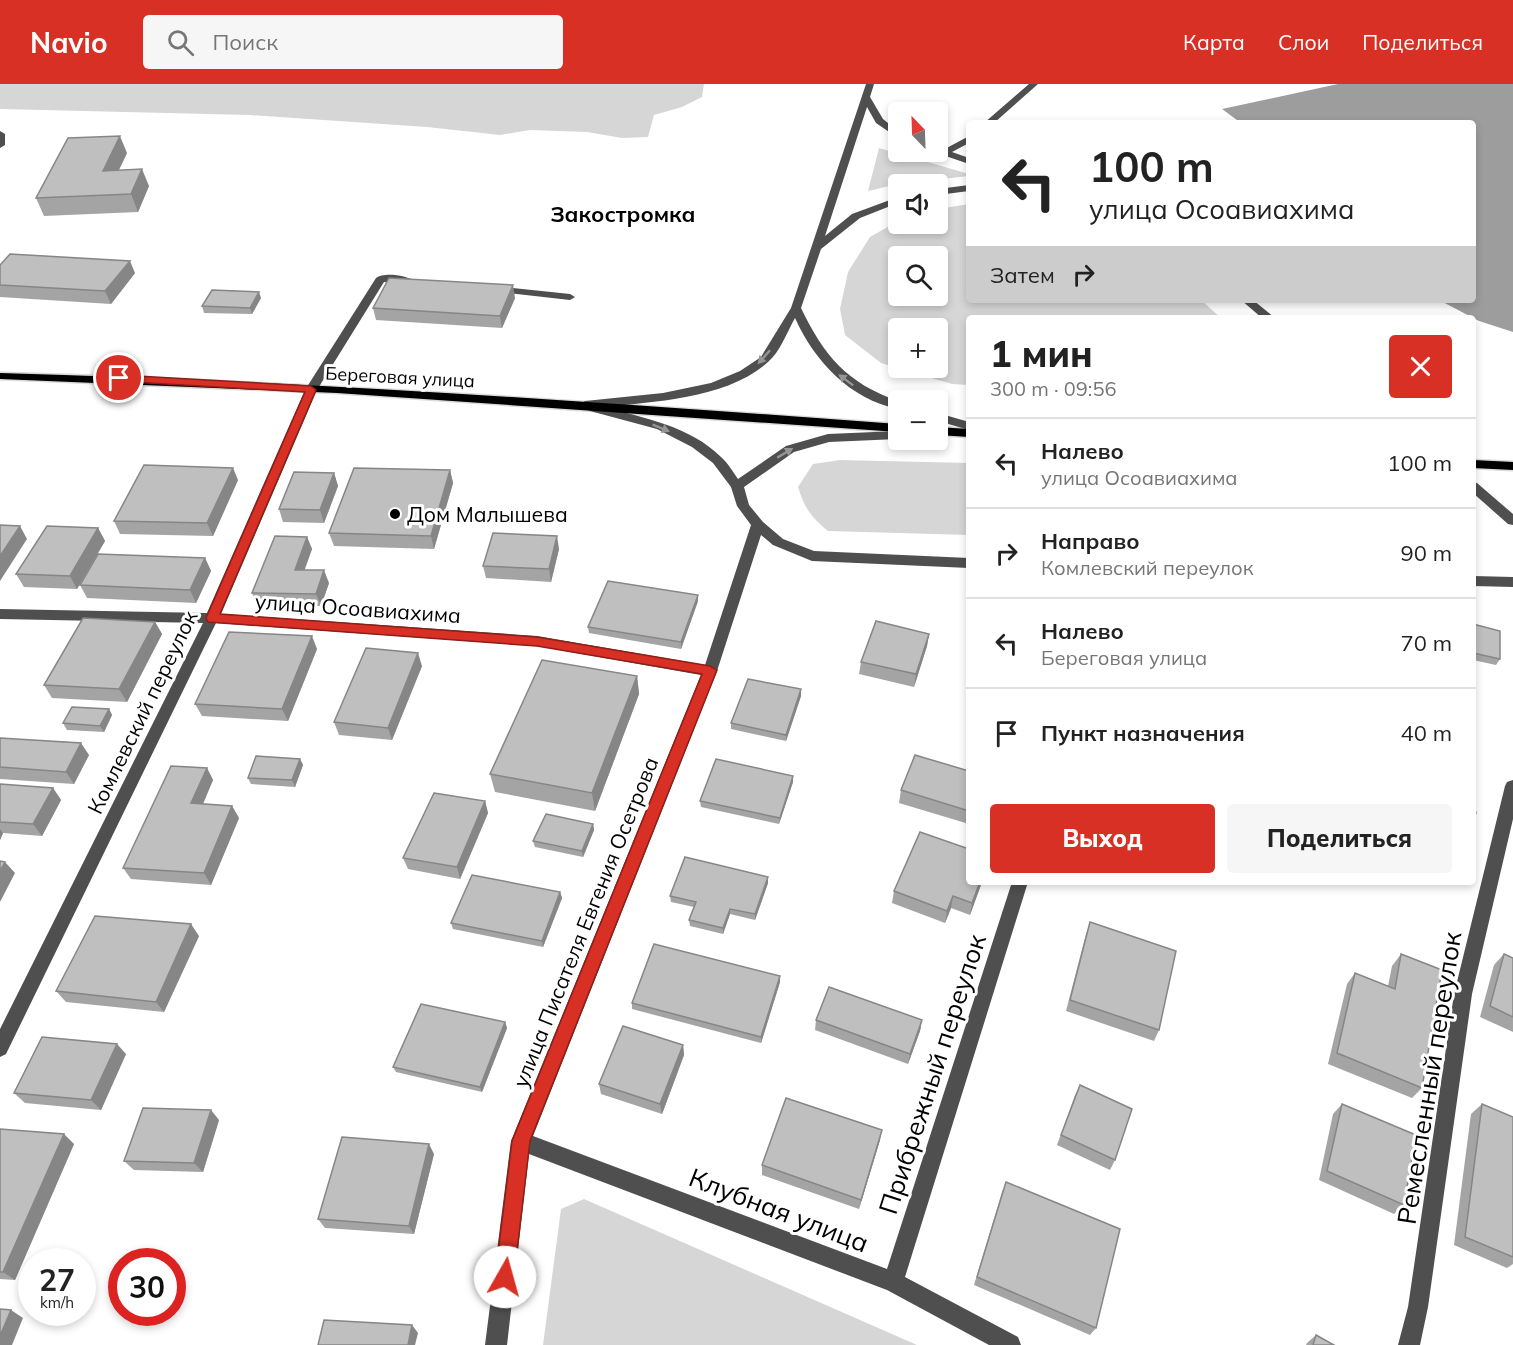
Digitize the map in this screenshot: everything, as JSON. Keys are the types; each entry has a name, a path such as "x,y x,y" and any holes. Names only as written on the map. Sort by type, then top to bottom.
{"main road":[{"name":"Береговая улица","path":"0,376 119,378 585,405"},
{"path":"585,405 888,427"},
{"path":"1476,464 1513,466"}],"street":[{"path":"585,405 663,397 714,386 744,373 765,359 796,308 870,84"},
{"path":"992,120 1034,84"},
{"path":"866,98 879,121 888,128"},
{"path":"0,134 0,145"},
{"path":"948,149 966,143"},
{"path":"948,154 966,161"},
{"path":"948,191 966,188"},
{"path":"818,247 855,216 888,204"},
{"name":"Комлевский переулок","path":"0,1048 212,618 311,390 381,278 416,282"},
{"path":"487,289 570,297"},
{"path":"1250,303 1265,315"},
{"path":"796,308 808,338 826,362 849,383 888,402"},
{"name":"Береговая улица","path":"585,405 661,426 696,444 717,460 736,486 743,506 758,525"},
{"path":"948,420 966,425"},
{"path":"948,433 966,434"},
{"path":"736,486 790,449 828,438 888,435"},
{"path":"1476,489 1513,520"},
{"path":"758,525 778,542 812,555 966,563"},
{"name":"улица Писателя Евгения Осетрова","path":"496,1345 521,1141 710,670 758,525"},
{"path":"1476,581 1513,582"},
{"name":"улица Осоавиахима","path":"0,614 212,618 537,641 710,670"},
{"name":"Ремесленный переулок","path":"1409,1345 1418,1307 1463,994 1513,786"},
{"name":"Прибрежный переулок","path":"892,1282 1019,885"},
{"name":"Клубная улица","path":"521,1141 892,1282 1010,1345"}],"shaded area":[{"path":"0,84 704,84 702,97 682,107 654,115 648,137 622,138 587,132 530,130 500,135 427,127 250,115 0,109"},
{"path":"1338,84 1513,84 1513,332 1479,321 1476,319 1476,315 1468,315 1445,303 1476,303 1476,120 1237,120 1222,109"},
{"path":"879,148 888,151 888,162 927,162 966,173 966,176 948,178 948,174 888,174 888,186 868,191"},
{"path":"966,204 966,303 1204,303 1218,315 966,315 966,385 952,384 932,378 948,378 948,318 888,318 888,365 881,363 845,335 840,309 848,272 870,237 888,227 888,234 948,234 948,207"},
{"path":"840,460 966,463 966,535 828,531 809,512 798,487 813,464"},
{"path":"584,1199 917,1345 543,1345 561,1209"}],"building":[{"path":"120,136 103,171 142,169 131,194 36,198 68,138"},
{"path":"10,254 130,261 105,291 0,285 0,265"},
{"path":"389,278 513,285 500,316 373,308"},
{"path":"212,290 259,292 250,308 202,306"},
{"path":"144,465 233,468 207,523 114,521"},
{"name":"Дом Малышева","path":"354,468 450,470 431,536 329,533"},
{"path":"294,472 334,473 320,510 279,509"},
{"path":"0,525 20,526 0,556"},
{"path":"47,526 98,528 70,576 16,574"},
{"path":"493,533 557,536 549,569 483,566"},
{"path":"275,536 307,537 295,570 324,570 316,594 252,593"},
{"path":"98,554 205,558 190,590 80,585"},
{"path":"608,581 698,595 681,642 588,627"},
{"path":"83,618 155,622 119,689 44,685"},
{"path":"876,621 929,634 916,674 861,662"},
{"path":"1476,625 1500,631 1500,659 1476,654"},
{"path":"229,632 312,636 282,709 195,704"},
{"path":"366,648 418,653 388,728 334,722"},
{"path":"542,660 637,676 592,793 490,774"},
{"path":"748,679 801,689 786,735 731,723"},
{"path":"72,707 109,709 100,726 63,723"},
{"path":"0,738 81,743 66,772 0,767"},
{"path":"915,755 966,770 966,810 901,790"},
{"path":"256,756 300,759 292,780 248,778"},
{"path":"716,759 793,776 780,818 700,801"},
{"path":"171,766 207,768 191,803 232,806 204,873 123,868"},
{"path":"0,784 53,788 33,824 0,822"},
{"path":"434,793 485,801 457,867 403,858"},
{"path":"546,814 593,824 582,851 533,841"},
{"path":"920,832 966,848 966,885 979,885 972,903 953,896 947,911 894,891"},
{"path":"685,857 768,877 755,914 730,909 723,928 689,920 696,902 670,896"},
{"path":"0,861 5,862 0,871"},
{"path":"472,875 560,892 542,941 451,923"},
{"path":"95,916 191,924 156,1002 56,991"},
{"path":"1090,922 1176,951 1159,1030 1070,1000"},
{"path":"654,944 780,976 761,1037 632,1003"},
{"path":"1401,954 1442,970 1422,1088 1337,1053 1355,973 1395,989"},
{"path":"1504,954 1513,958 1513,1017 1490,1006"},
{"path":"829,987 922,1020 910,1054 816,1020"},
{"path":"421,1004 505,1022 480,1087 393,1067"},
{"path":"623,1026 683,1045 660,1104 599,1084"},
{"path":"42,1037 117,1044 91,1100 14,1093"},
{"path":"1080,1085 1132,1109 1115,1160 1061,1135"},
{"path":"786,1098 882,1130 861,1200 762,1165"},
{"path":"1342,1104 1416,1135 1404,1205 1327,1171"},
{"path":"1482,1104 1513,1117 1513,1257 1465,1237"},
{"path":"143,1108 211,1110 194,1163 124,1161"},
{"path":"0,1129 64,1134 3,1272 0,1272"},
{"path":"342,1137 429,1144 409,1226 318,1219"},
{"path":"1006,1182 1120,1229 1096,1328 977,1277"},
{"path":"0,1309 11,1310 0,1336"},
{"path":"324,1320 412,1325 408,1345 318,1345"},
{"path":"1316,1335 1334,1345 1313,1345"}],"place":[{"name":"Дом Малышева","path":"395,514"}],"district":[{"name":"Закостромка","path":"623,214"}],"route":[{"path":"119,378 311,390 212,618 537,641 710,670 521,1141 505,1277"}]}
